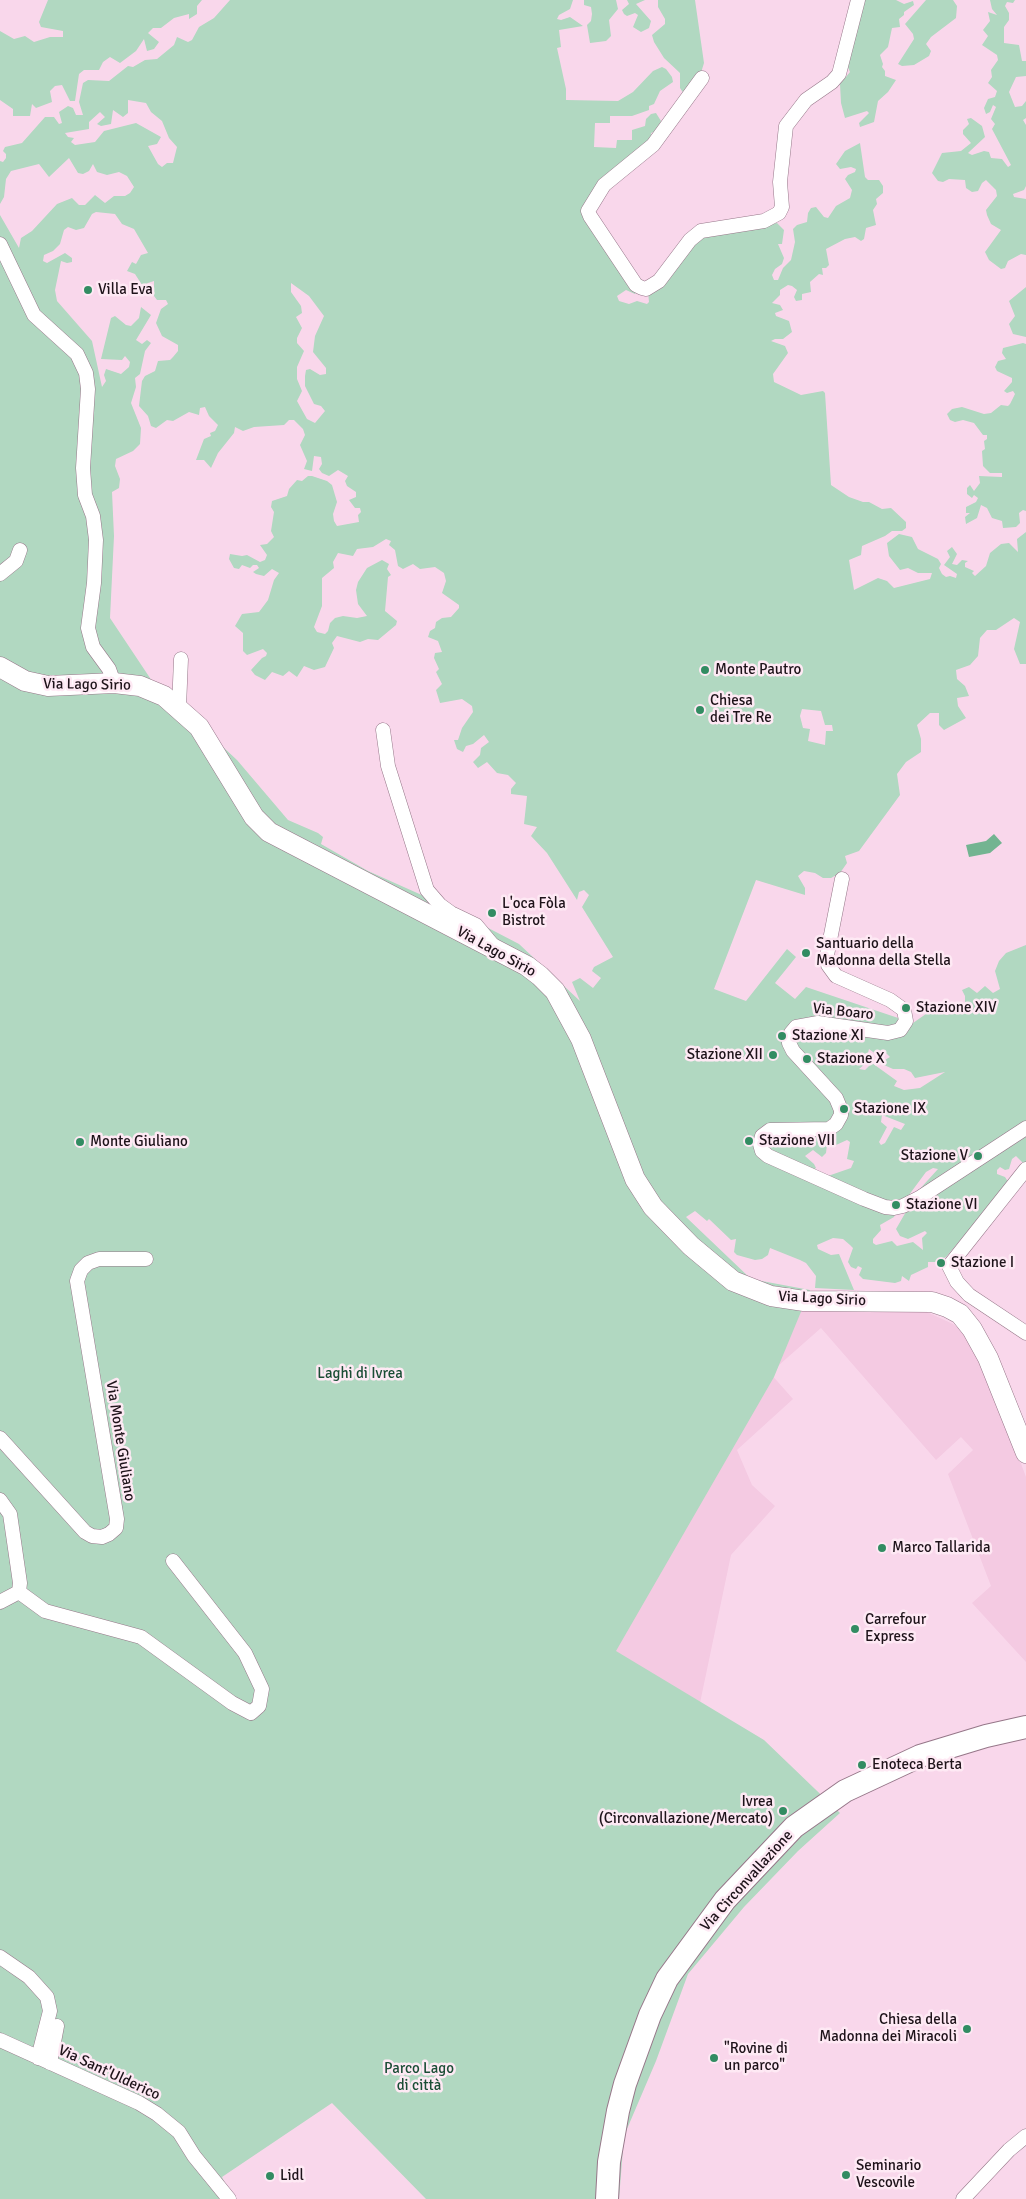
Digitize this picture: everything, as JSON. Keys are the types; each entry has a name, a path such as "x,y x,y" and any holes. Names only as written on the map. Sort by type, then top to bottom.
{"main road":[{"name":"Via Lago Sirio","path":"0,667 25,682 48,686 114,683 140,686 164,696 179,707 199,728 254,817 269,832 497,951 540,976 555,991 581,1039 636,1179 644,1194 691,1246 723,1274 757,1292 786,1299 854,1302 932,1302 947,1306 960,1314 980,1340 992,1365 1026,1453"},
{"name":"Via Circonvallazione","path":"607,2199 609,2162 618,2111 628,2076 650,2015 667,1979 725,1900 794,1828 845,1791 920,1756 986,1736 1026,1727"}],"street":[{"path":"702,78 654,144 604,186 588,211 636,285 642,288 653,286 659,281 690,240 702,231 764,221 778,214 782,207 780,182 786,126 806,100 832,82 838,74 858,0"},
{"path":"0,244 8,256 25,301 34,315 77,354 86,373 88,389 83,468 85,495 93,516 96,540 94,583 88,628 93,647 109,669 114,683"},
{"path":"0,574 16,561 20,550"},
{"path":"179,707 181,659"},
{"path":"383,730 388,766 427,890 451,914 476,925 497,951"},
{"name":"Via Boaro","path":"842,879 827,955 828,965 836,976 890,1000 904,1010 906,1020 900,1030 888,1033 818,1023 796,1026 791,1032 789,1043 793,1051 836,1098 841,1115 836,1124 829,1129 770,1130 762,1136 760,1144 762,1151 768,1156 864,1199 885,1207 894,1208 904,1206 919,1198 1026,1128"},
{"path":"1026,1169 949,1266 957,1282 983,1305 1026,1334"},
{"name":"Via Monte Giuliano","path":"0,1438 85,1532 92,1536 102,1537 116,1528 117,1519 77,1280 81,1270 88,1263 99,1259 146,1258"},
{"path":"967,1322 983,1305"},
{"path":"0,1500 10,1514 20,1583 19,1592"},
{"path":"19,1592 45,1611 141,1637 232,1703 251,1713 260,1706 262,1689 245,1653 173,1561"},
{"path":"0,1602 19,1592"},
{"path":"0,1957 28,1977 47,1997 50,2011 44,2060"},
{"path":"44,2060 57,2026"},
{"name":"Via Sant'Ulderico","path":"0,2040 139,2103 157,2114 179,2132 194,2156 229,2199"},
{"path":"963,2199 1009,2150 1026,2136"}],"shaded area":[{"path":"994,834 1002,843 990,853 969,857 966,845 986,841"},
{"path":"556,1016 718,1281 927,1312 953,1324 966,1335 982,1360 1026,1477 1026,1662 972,1603 991,1586 948,1474 973,1450 961,1437 936,1460 821,1328 770,1373 793,1399 737,1450 752,1485 775,1506 731,1555 696,1722 590,1957"}],"green space":[{"path":"48,0 202,0 197,6 197,14 189,19 189,14 174,18 161,28 153,28 148,33 159,42 154,49 147,51 144,39 136,51 120,63 110,57 103,62 99,70 84,70 79,74 75,101 70,101 62,85 55,86 50,91 52,102 36,108 32,104 30,116 13,116 13,109 0,100 0,31 14,39 25,36 34,42 50,37 63,37 63,31 41,27 39,22"},
{"name":"Laghi di Ivrea","path":"230,0 573,0 570,9 559,15 557,19 561,20 570,17 583,26 559,30 561,47 557,48 566,89 566,100 618,101 633,92 653,71 662,67 672,77 673,82 660,91 654,104 649,106 649,110 632,116 610,116 610,123 595,123 594,147 616,148 617,140 632,140 632,130 645,126 646,119 651,114 656,113 661,121 657,131 651,133 652,137 584,205 637,291 635,294 626,290 617,296 619,301 629,304 637,301 647,304 649,302 648,292 701,236 777,223 784,230 782,244 778,244 784,258 782,264 775,269 772,275 774,280 778,280 783,268 791,260 795,242 793,229 797,225 807,222 808,213 811,208 816,207 824,217 828,218 836,206 850,198 852,190 845,179 848,175 855,172 856,169 851,167 840,169 836,164 845,151 860,143 865,177 868,180 879,180 883,186 883,193 876,199 877,204 873,210 876,225 866,228 864,239 861,241 855,237 845,239 826,249 829,265 826,268 822,268 823,275 819,274 810,282 811,292 802,294 802,300 796,301 794,297 797,290 792,286 788,285 780,290 780,295 772,303 780,305 783,310 775,313 776,316 789,321 792,332 783,339 771,341 785,346 788,353 773,374 774,382 801,395 823,391 825,393 831,485 849,497 869,502 882,509 891,508 906,522 906,528 902,531 892,531 862,546 861,555 849,560 854,590 878,578 887,581 894,588 930,579 932,573 918,573 908,568 900,570 889,556 887,543 899,534 912,537 918,549 938,559 941,564 939,568 942,574 946,577 956,578 957,574 944,565 950,557 947,551 952,547 957,554 952,564 957,565 962,560 968,561 965,563 965,567 974,571 972,573 975,576 986,566 990,553 1001,544 1009,543 1018,552 1017,539 1026,532 1026,664 1020,664 1014,649 1020,622 1014,618 996,630 987,630 980,638 978,656 970,665 956,670 957,679 965,686 969,696 957,698 958,706 966,718 944,730 939,725 939,713 930,713 917,725 921,739 921,752 906,762 897,774 900,795 859,851 845,856 847,863 840,873 831,878 823,878 815,873 804,871 798,876 805,888 805,895 756,880 714,989 746,1001 787,949 796,957 775,983 795,999 806,987 913,1023 933,1009 947,1015 965,1010 965,996 962,990 969,987 977,993 985,986 993,993 1000,989 995,971 999,961 1006,953 1026,945 1026,1162 1024,1164 1016,1156 1012,1159 1009,1169 1005,1170 1000,1167 997,1170 997,1174 1005,1177 1009,1183 946,1257 936,1262 928,1262 928,1267 911,1275 909,1281 902,1276 901,1281 895,1283 863,1279 859,1275 862,1268 858,1266 856,1269 851,1267 848,1262 853,1248 843,1239 833,1238 817,1245 818,1249 831,1255 839,1254 854,1290 815,1288 816,1276 806,1263 770,1248 768,1255 762,1259 755,1260 737,1255 734,1252 736,1239 731,1240 709,1219 707,1221 695,1211 686,1217 751,1279 810,1290 774,1377 616,1651 764,1740 840,1813 798,1851 744,1907 688,1974 656,2061 624,2136 619,2199 426,2199 332,2103 222,2177 233,2199 0,2199 0,215 19,248 21,238 32,231 57,204 72,198 79,205 85,205 95,195 105,203 114,196 125,196 134,187 127,176 119,172 107,175 97,172 93,164 89,171 83,174 78,173 69,158 49,177 39,164 11,171 6,179 4,197 0,204 0,161 3,162 6,158 6,154 3,151 5,147 22,143 45,117 54,117 59,124 62,123 59,112 68,106 73,108 76,115 83,115 79,102 83,83 88,80 109,81 128,66 133,67 145,60 157,59 174,45 177,37 188,42 192,40 199,27 214,18","holes":["128,100 146,103 151,112 162,121 169,138 177,147 173,163 167,163 162,167 158,164 148,146 157,144 161,137 136,123 104,131 95,142 75,145 71,142 74,138 68,137 65,133 89,129 89,122 100,112 105,117 97,124 101,126 111,124 113,110 123,117 128,113","96,212 115,214 122,224 134,229 148,253 141,255 136,264 132,262 127,271 135,274 142,285 154,281 154,296 157,300 166,300 168,304 161,309 156,323 162,336 178,345 178,351 170,360 158,361 155,371 145,376 142,381 139,406 148,416 151,426 156,428 167,420 173,421 189,412 199,415 200,408 205,407 209,416 218,425 215,431 210,433 211,436 204,439 196,460 204,460 211,468 218,453 234,433 235,427 243,431 254,427 284,425 289,420 294,420 303,429 305,435 300,445 307,461 304,469 312,471 314,456 321,457 322,464 319,469 322,473 329,476 338,470 348,476 345,481 347,486 356,492 356,497 349,500 355,508 360,508 359,522 337,526 333,514 337,502 332,485 327,481 312,476 308,476 302,481 297,480 289,489 287,496 272,501 271,507 274,512 271,531 274,537 267,544 260,545 267,555 265,560 260,562 247,555 230,554 229,559 234,568 239,569 242,565 250,568 253,565 257,565 259,568 253,572 256,574 264,576 272,569 279,573 274,580 268,600 259,612 242,614 235,626 243,633 243,651 247,655 263,649 267,653 251,670 255,675 265,680 272,672 283,676 289,671 297,677 304,666 314,670 325,667 334,648 332,643 337,636 360,642 368,639 378,640 396,625 397,621 385,611 388,577 391,575 387,569 389,564 382,560 367,568 358,582 356,590 358,604 367,616 335,618 330,623 325,634 317,632 314,627 322,606 322,578 334,568 333,562 338,553 353,556 357,549 373,547 386,539 391,541 389,545 395,550 398,566 403,569 413,564 420,569 435,567 444,573 446,581 442,593 459,605 459,608 451,617 442,618 436,622 435,628 430,631 428,637 438,641 442,652 435,653 434,658 439,669 436,672 442,684 436,690 440,703 462,699 472,706 473,712 462,728 458,740 454,740 457,749 463,752 466,746 473,744 484,735 489,742 481,748 480,755 473,762 478,768 487,762 497,773 508,775 516,783 511,789 511,794 527,796 524,824 537,827 531,836 547,853 577,900 579,892 584,890 589,895 582,907 613,957 594,967 592,971 601,978 593,988 580,978 572,982 580,1001 519,944 444,905 368,871 321,844 323,837 318,833 288,820 237,760 152,681 110,618 114,536 112,492 119,488 120,479 115,466 116,459 133,451 140,444 141,428 131,403 136,387 135,378 140,374 145,351 151,343 147,340 142,344 136,340 151,315 141,307 139,318 131,326 126,325 115,316 111,318 101,359 122,360 125,356 130,362 129,367 121,374 106,369 104,375 106,381 102,387 92,341 57,301 55,290 61,261 72,262 72,258 65,253 47,263 43,261 44,255 53,251 60,244 64,230 68,227 76,230 84,228 92,214","291,283 309,296 324,316 315,336 313,352 326,368 326,374 320,375 310,369 306,370 305,376 305,386 314,404 321,406 325,411 315,423 307,419 297,401 302,391 297,379 297,367 304,351 297,343 297,338 302,328 296,317 302,313 301,306 291,292","802,709 821,711 825,725 832,725 833,731 826,731 825,745 808,741 810,729 803,728 800,716","869,1049 877,1055 886,1053 890,1057 883,1061 884,1065 893,1069 904,1069 911,1072 915,1078 945,1072 920,1088 904,1090 894,1086 897,1081 872,1063 865,1070 859,1069 865,1064","882,1115 905,1124 901,1130 894,1127 885,1143 881,1145 879,1142 887,1127 881,1122","847,1140 850,1142 847,1159 854,1161 851,1168 825,1177 812,1171 816,1168 805,1156 813,1150 822,1157 826,1153 827,1145 836,1145","933,1168 938,1169 918,1191 896,1229 900,1236 908,1239 925,1231 927,1233 922,1238 923,1250 913,1242 897,1246 892,1241 876,1245 873,1243 873,1239 881,1230 880,1225 894,1217 900,1201 909,1195 926,1172"]},
{"path":"584,0 616,0 618,9 609,20 611,36 606,41 590,43 587,25 591,21 592,14 591,7 584,5"},
{"path":"627,0 645,0 636,4 651,21 649,28 641,32 633,27 638,15 635,13 627,16 624,14 622,10 629,4"},
{"path":"658,0 695,0 704,63 700,76 684,94 680,88 680,73 664,58 652,35 665,24 665,19 658,7"},
{"path":"862,0 896,0 904,4 913,1 914,5 904,12 904,15 899,19 900,27 892,28 888,47 880,55 885,76 896,80 888,92 878,101 874,122 860,127 859,123 869,113 867,111 845,118 841,103 840,84 850,72 846,63"},
{"path":"926,0 953,0 957,6 956,18 931,37 926,44 931,51 929,56 914,65 902,66 898,64 914,39 913,34 905,24"},
{"path":"990,0 1015,0 1013,3 1007,2 1005,6 1009,13 1009,20 1004,27 1004,43 1019,45 1022,61 1026,61 1026,76 1016,77 1009,92 1015,107 1022,106 1026,101 1026,118 1023,120 1026,125 1026,186 1024,190 1013,194 1014,197 1026,199 1026,255 1021,254 1008,261 1005,268 1001,269 989,260 985,252 1001,230 991,224 986,210 997,196 996,190 986,180 978,191 972,192 966,188 965,180 949,179 943,182 938,181 932,173 942,153 961,151 971,143 963,134 963,130 969,124 967,119 971,118 982,126 985,137 968,153 972,155 984,151 989,152 991,158 1002,159 1008,167 1011,165 992,129 995,124 991,119 996,107 993,105 990,112 986,114 984,108 988,99 995,97 997,91 988,83 992,77 991,70 998,60 997,55 982,45 988,36 983,30 990,21 988,12 997,15 992,9"},
{"path":"1026,287 1026,337 1013,334 1009,324 1015,316 1009,301"},
{"path":"1026,344 1026,511 1023,510 1019,513 1020,523 1016,527 1003,528 1002,521 992,518 987,508 981,505 977,518 966,524 965,517 970,513 966,513 966,507 976,502 978,498 974,495 972,498 967,494 967,488 970,485 974,491 980,483 979,476 1002,477 1002,473 990,473 983,466 982,451 985,449 984,441 987,439 987,435 983,435 974,423 963,420 955,422 950,420 947,414 952,409 962,407 984,414 991,413 1001,405 1008,406 1015,394 1013,391 1007,393 1004,391 1012,382 1012,378 997,371 995,367 998,361 1006,359 1002,353 1003,348"}],"place":[{"name":"Villa Eva","path":"88,290"},
{"name":"Monte Pautro","path":"705,670"},
{"name":"Chiesa dei Tre Re","path":"700,710"},
{"name":"L'oca Fòla Bistrot","path":"492,913"},
{"name":"Santuario della Madonna della Stella","path":"806,953"},
{"name":"Stazione XIV","path":"906,1008"},
{"name":"Stazione XI","path":"782,1036"},
{"name":"Stazione XII","path":"773,1055"},
{"name":"Stazione X","path":"807,1059"},
{"name":"Stazione IX","path":"844,1109"},
{"name":"Stazione VII","path":"749,1141"},
{"name":"Monte Giuliano","path":"80,1142"},
{"name":"Stazione V","path":"978,1156"},
{"name":"Stazione VI","path":"896,1205"},
{"name":"Stazione I","path":"941,1263"},
{"name":"Marco Tallarida","path":"882,1548"},
{"name":"Carrefour Express","path":"855,1629"},
{"name":"Enoteca Berta","path":"862,1765"},
{"name":"Ivrea (Circonvallazione/Mercato)","path":"783,1811"},
{"name":"Chiesa della Madonna dei Miracoli","path":"967,2029"},
{"name":"\"Rovine di un parco\"","path":"714,2058"},
{"name":"Seminario Vescovile","path":"846,2175"},
{"name":"Lidl","path":"270,2176"}],"park label":[{"name":"Parco Lago di città","path":"419,2078"}]}
